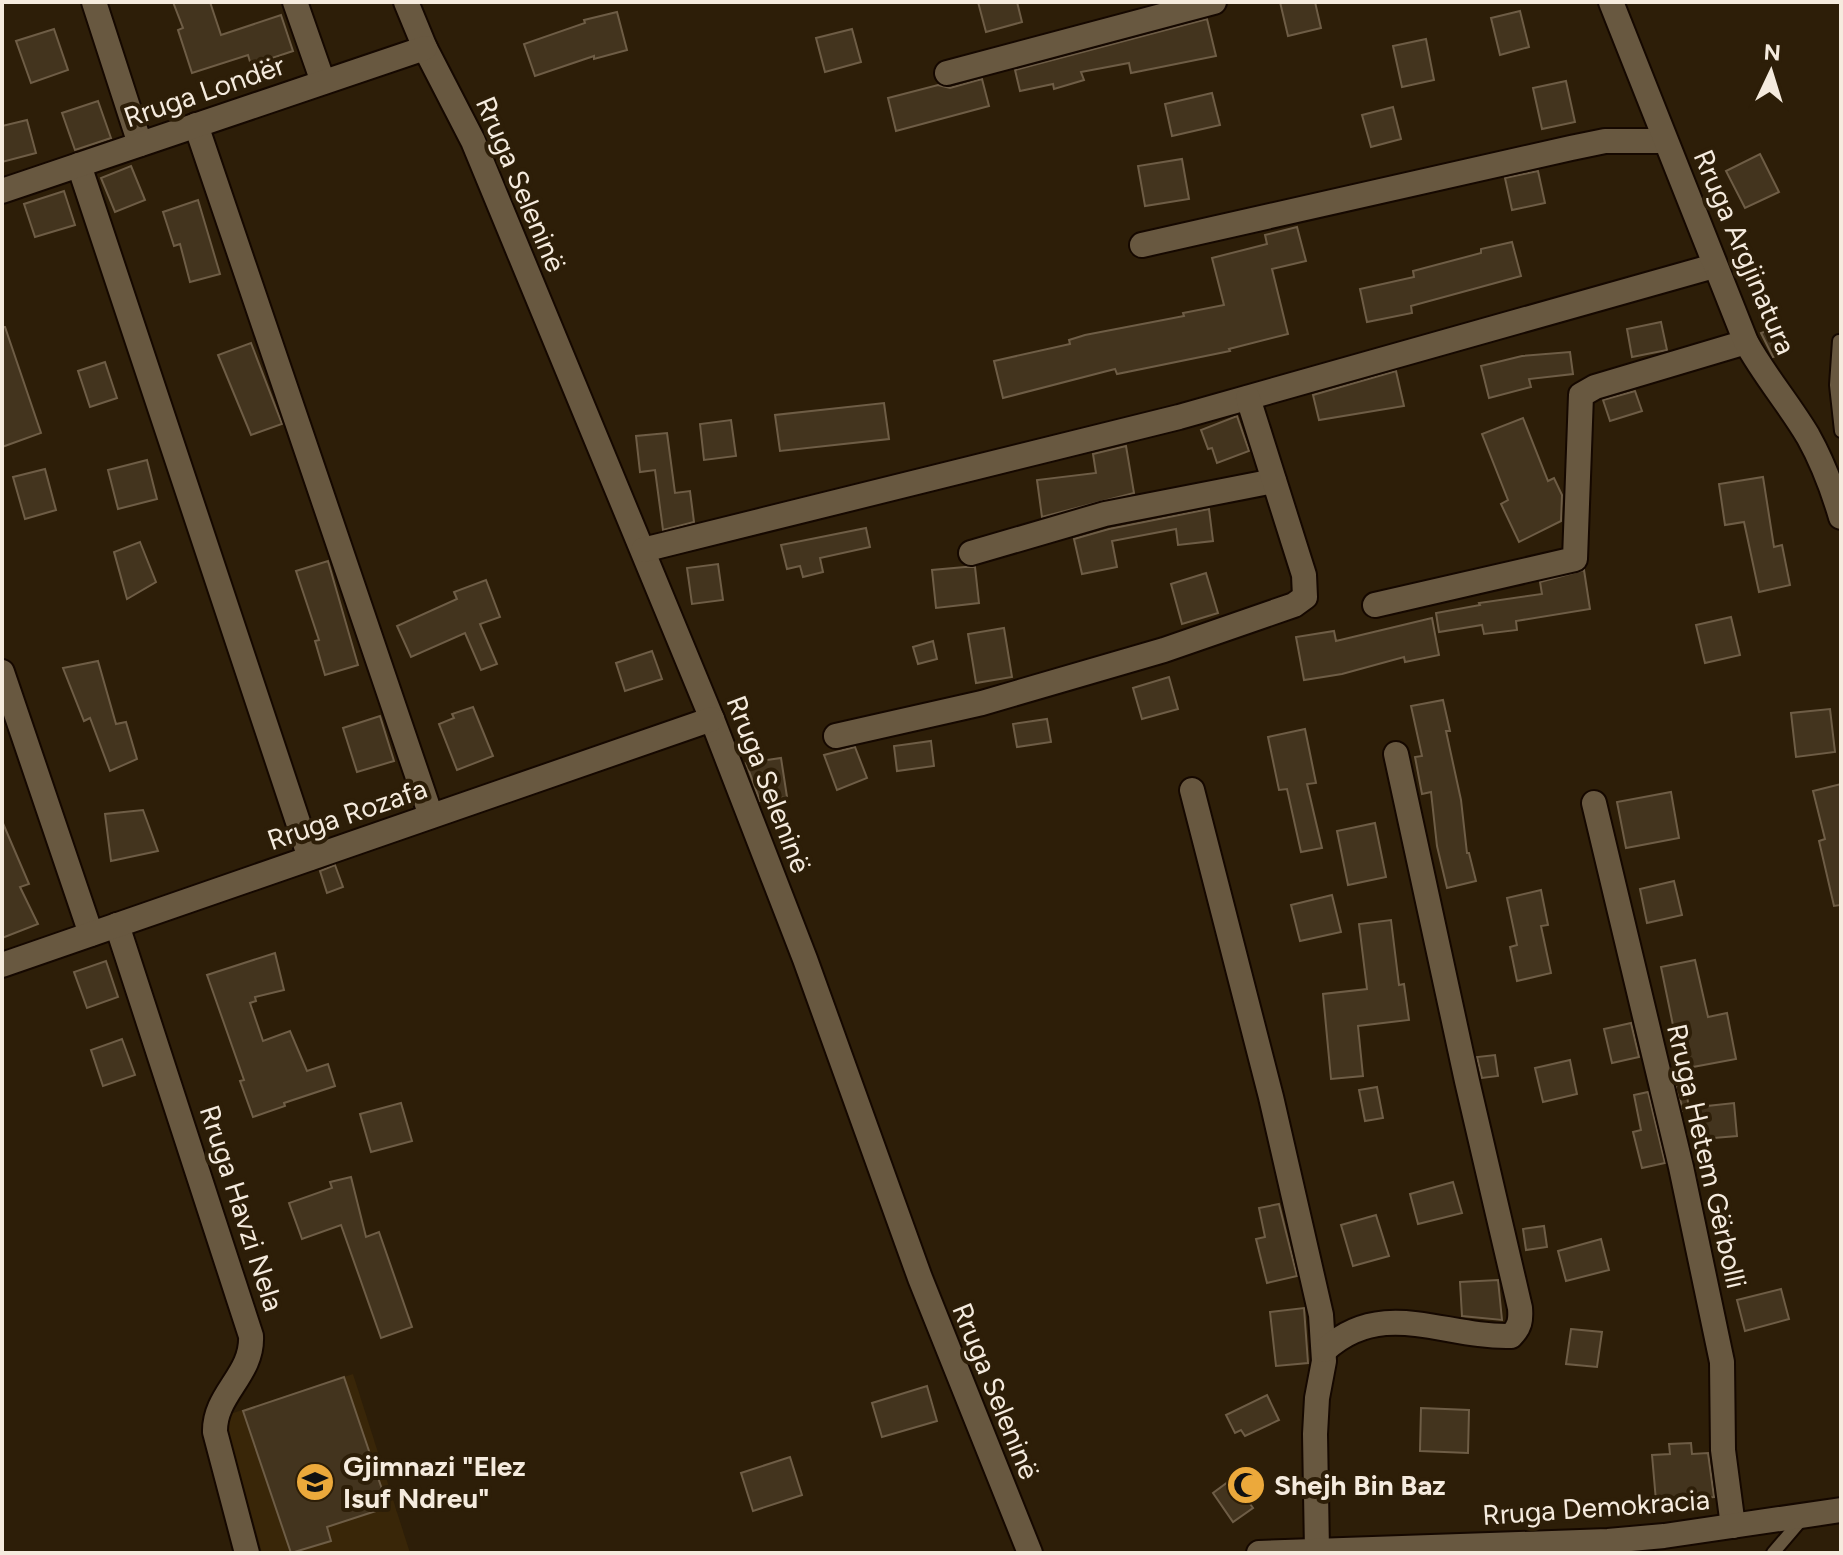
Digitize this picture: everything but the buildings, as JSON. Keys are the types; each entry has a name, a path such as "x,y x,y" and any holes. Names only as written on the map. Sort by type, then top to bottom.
{"street":[{"path":"94,2 140,144"},
{"path":"295,2 323,82"},
{"name":"Rruga Seleninë","path":"406,2 425,48 473,141 712,719 805,959 920,1278 979,1432 1030,1553"},
{"path":"947,73 1214,2"},
{"name":"Rruga Argjinatura","path":"1611,2 1746,342 1762,372 1808,436 1841,517"},
{"name":"Rruga Londër","path":"2,191 425,48"},
{"path":"196,125 431,816"},
{"path":"1142,245 1605,141 1665,141"},
{"path":"79,165 310,858"},
{"path":"643,550 1179,417 1714,266"},
{"path":"1375,605 1575,559 1581,395 1595,387 1746,342"},
{"path":"836,736 982,703 1164,650 1294,605 1305,597 1304,575 1248,398"},
{"path":"971,553 1105,514 1274,481"},
{"path":"2,672 91,934"},
{"name":"Rruga Rozafa","path":"2,965 712,719"},
{"path":"1325,1350 1338,1338 1359,1327 1383,1323 1413,1323 1511,1336 1518,1329 1521,1319 1396,754"},
{"path":"1192,790 1271,1097 1321,1315 1325,1350 1315,1434 1317,1551"},
{"name":"Rruga Hetem Gërbolli","path":"1594,803 1681,1167 1722,1362 1723,1450 1733,1526"},
{"name":"Rruga Havzi Nela","path":"117,925 251,1336 252,1349 247,1364 220,1402 215,1417 215,1432 247,1553"},
{"name":"Rruga Demokracia","path":"1259,1553 1636,1546 1733,1526 1841,1510"}],"lane":[{"path":"1839,341 1836,385 1841,431"},
{"path":"1773,1553 1806,1515"}],"shaded area":[{"name":"Gjimnazi \"Elez Isuf Ndreu\"","path":"353,1374 410,1553 262,1553 224,1416"}],"place":[{"name":"Gjimnazi \"Elez Isuf Ndreu\"","path":"315,1482"},
{"name":"Shejh Bin Baz","path":"1246,1485"}]}
